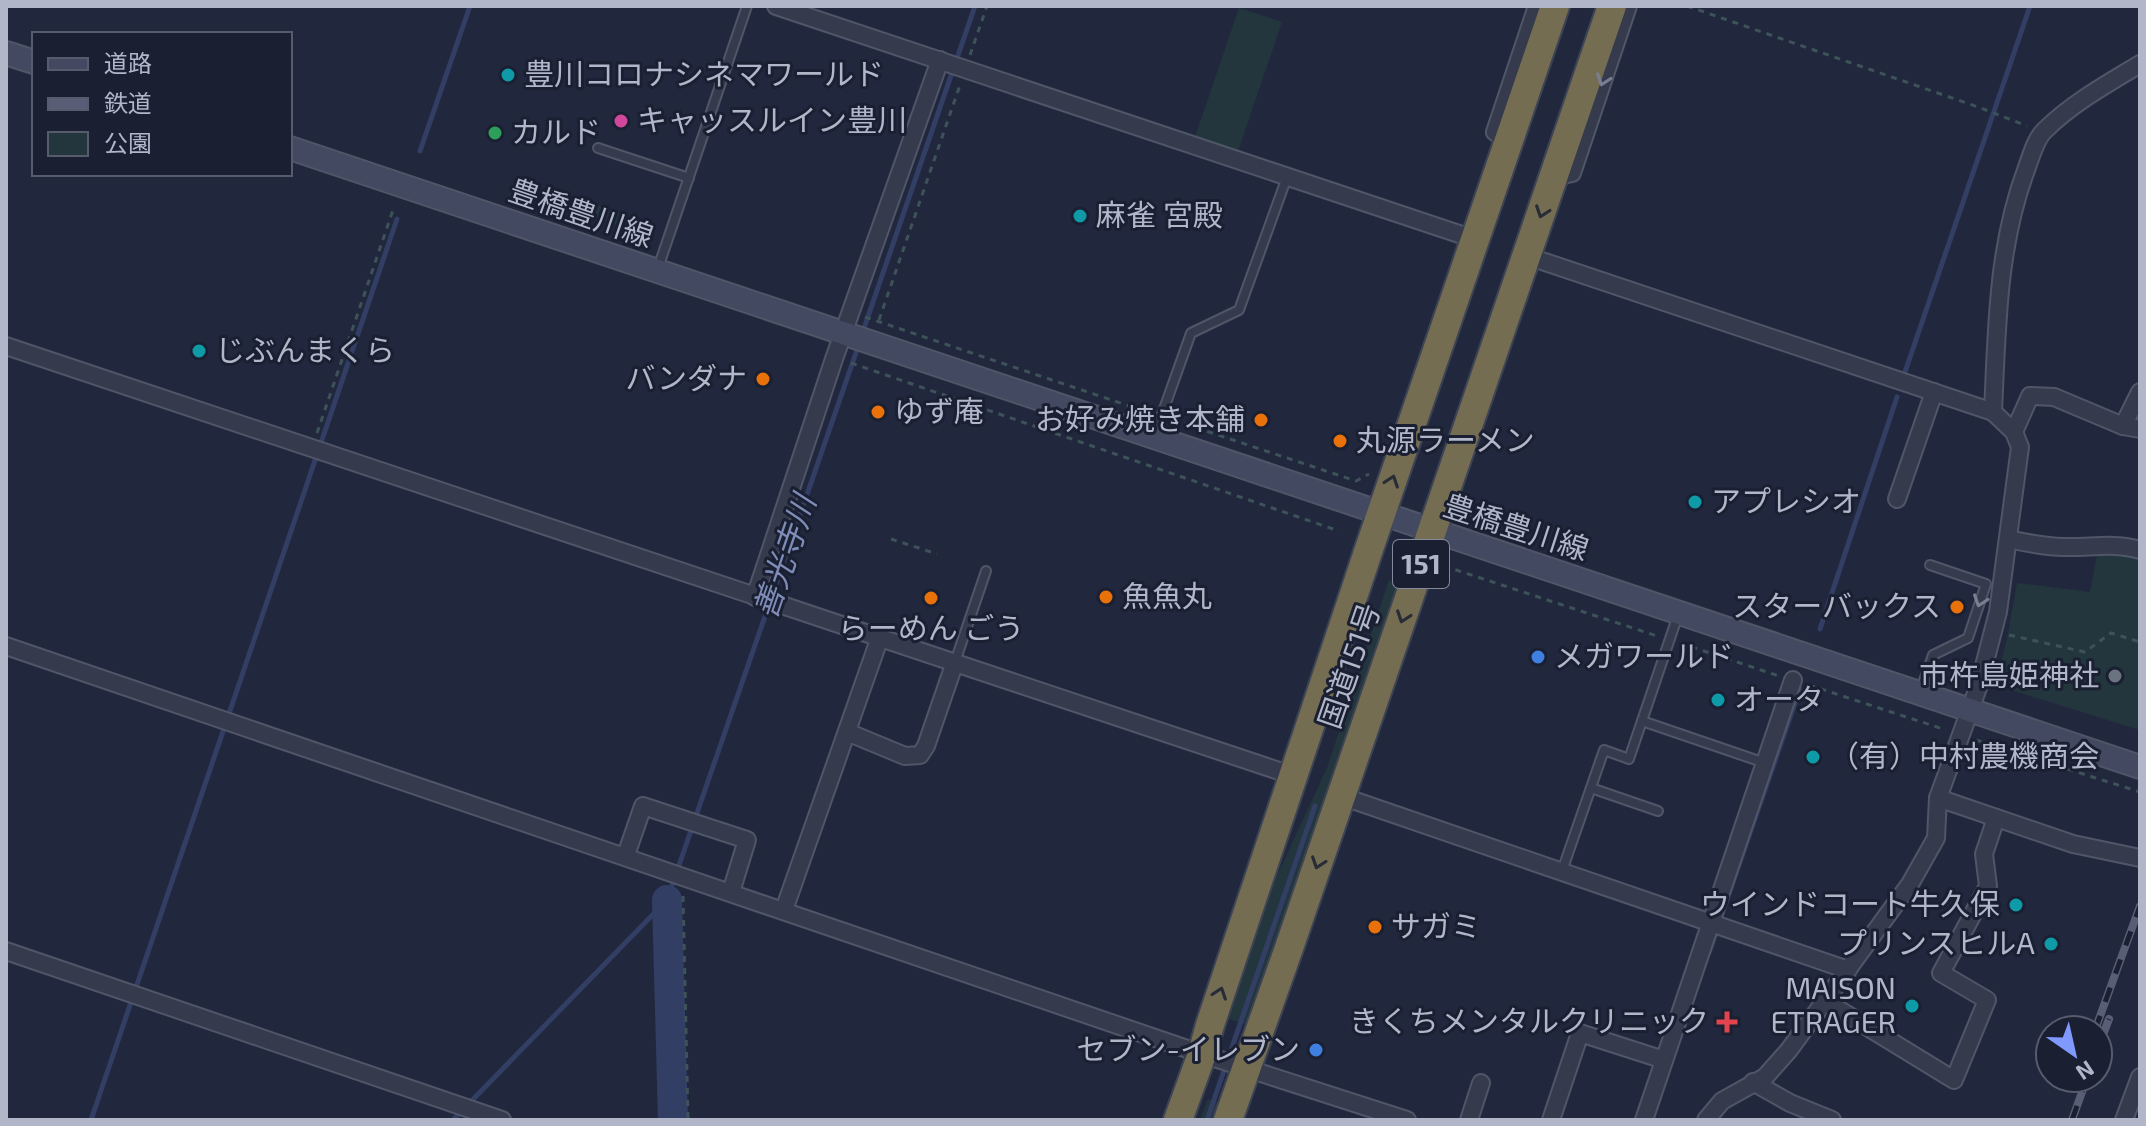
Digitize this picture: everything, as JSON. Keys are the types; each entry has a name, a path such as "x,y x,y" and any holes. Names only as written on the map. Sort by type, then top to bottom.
{"highway":[{"name":"国道151号","path":"1178,1120 1555,6"},
{"name":"国道151号","path":"1228,1120 1612,6"}],"main road":[{"path":"6,53 32,61"},
{"name":"豊橋豊川線","path":"292,149 657,271 864,331 1157,427 1381,515 2140,767"}],"street":[{"path":"776,6 1477,240"},
{"path":"1509,143 1495,132 1537,6"},
{"path":"1554,177 1572,173 1628,6"},
{"path":"1993,412 2002,261 2019,188 2043,132 2082,101 2140,64"},
{"path":"767,600 864,331 954,65"},
{"path":"1527,256 1993,412 2014,432 2020,447 1998,612 1970,711 1938,798 1936,838 1910,884 1789,1050 1765,1077 1722,1101 1706,1120"},
{"path":"6,346 1294,776"},
{"path":"1897,499 1934,392"},
{"path":"2014,432 2030,396 2054,397 2132,428 2140,392"},
{"path":"2008,539 2067,548 2128,546 2140,550"},
{"path":"784,910 880,637"},
{"path":"6,646 1202,1054 1407,1120"},
{"path":"847,732 905,756 920,755 926,746 955,662"},
{"path":"1644,1120 1793,680"},
{"path":"1341,796 1848,970"},
{"path":"1938,798 2073,844 2140,858"},
{"path":"626,855 643,806 747,840 731,892"},
{"path":"1825,1001 1954,1080 1987,1000 1941,973 1988,886 1984,854 1996,818"},
{"path":"6,951 502,1120"},
{"path":"1551,1120 1580,1033 1664,1060"},
{"path":"2124,1120 2140,1077"},
{"path":"1753,1082 1828,1120"},
{"path":"1469,1120 1481,1083"}],"lane":[{"path":"657,271 747,6"},
{"path":"598,148 689,178"},
{"path":"1157,427 1191,333 1239,310 1287,176"},
{"path":"1919,695 1933,655 1968,638 1986,584 1930,565"},
{"path":"955,662 986,571"},
{"path":"1562,871 1604,750 1629,759 1679,614"},
{"path":"1642,721 1765,763"},
{"path":"1591,788 1658,811"}],"path":[{"path":"987,6 954,65 864,331 1157,427 1356,481"},
{"path":"1687,6 2043,132"},
{"path":"316,449 393,210"},
{"path":"859,366 1339,531"},
{"path":"891,539 937,554"},
{"path":"1444,566 1950,731"},
{"path":"2004,633 2085,652 2111,633 2140,642"},
{"path":"1967,737 2140,792"},
{"path":"688,1120 682,912 683,890 691,878"}],"green space":[{"path":"1239,8 1282,22 1238,151 1195,137"},
{"path":"582,200 652,224 648,236 578,212"},
{"path":"2098,550 2140,556 2140,730 1995,685 2017,583 2090,592"},
{"path":"1389,580 1405,585 1245,1024 1229,1019 1269,893 1327,768"},
{"path":"1208,1099 1226,1106 1222,1120 1200,1120"}],"waterway":[{"path":"420,151 470,6"},
{"name":"善光寺川","path":"862,334 975,6"},
{"path":"1905,372 2030,6"},
{"path":"91,1120 397,219"},
{"name":"善光寺川","path":"453,1120 667,900 859,344"},
{"path":"1820,629 1897,397"},
{"path":"1722,914 1800,689"},
{"path":"1207,1120 1315,806"},
{"name":"善光寺川","path":"667,900 673,1120"},
{"path":"1709,953 1715,936"}],"railway":[{"path":"2101,1014 2140,906"},
{"path":"2072,1120 2081,1094"}],"place":[{"name":"豊川コロナシネマワールド","path":"508,75"},
{"name":"キャッスルイン豊川","path":"621,121"},
{"name":"カルド","path":"495,133"},
{"name":"麻雀 宮殿","path":"1080,216"},
{"name":"じぶんまくら","path":"199,351"},
{"name":"バンダナ","path":"763,379"},
{"name":"ゆず庵","path":"878,412"},
{"name":"お好み焼き本舗","path":"1261,420"},
{"name":"丸源ラーメン","path":"1340,441"},
{"name":"アプレシオ","path":"1695,502"},
{"name":"魚魚丸","path":"1106,597"},
{"name":"らーめん ごう","path":"931,598"},
{"name":"スターバックス","path":"1957,607"},
{"name":"メガワールド","path":"1538,657"},
{"name":"市杵島姫神社","path":"2115,676"},
{"name":"オータ","path":"1718,700"},
{"name":"（有）中村農機商会","path":"1813,757"},
{"name":"ウインドコート牛久保","path":"2016,905"},
{"name":"サガミ","path":"1375,927"},
{"name":"プリンスヒルA","path":"2051,944"},
{"name":"MAISON ETRAGER","path":"1912,1006"},
{"name":"きくちメンタルクリニック","path":"1727,1022"},
{"name":"セブン-イレブン","path":"1316,1050"}]}
